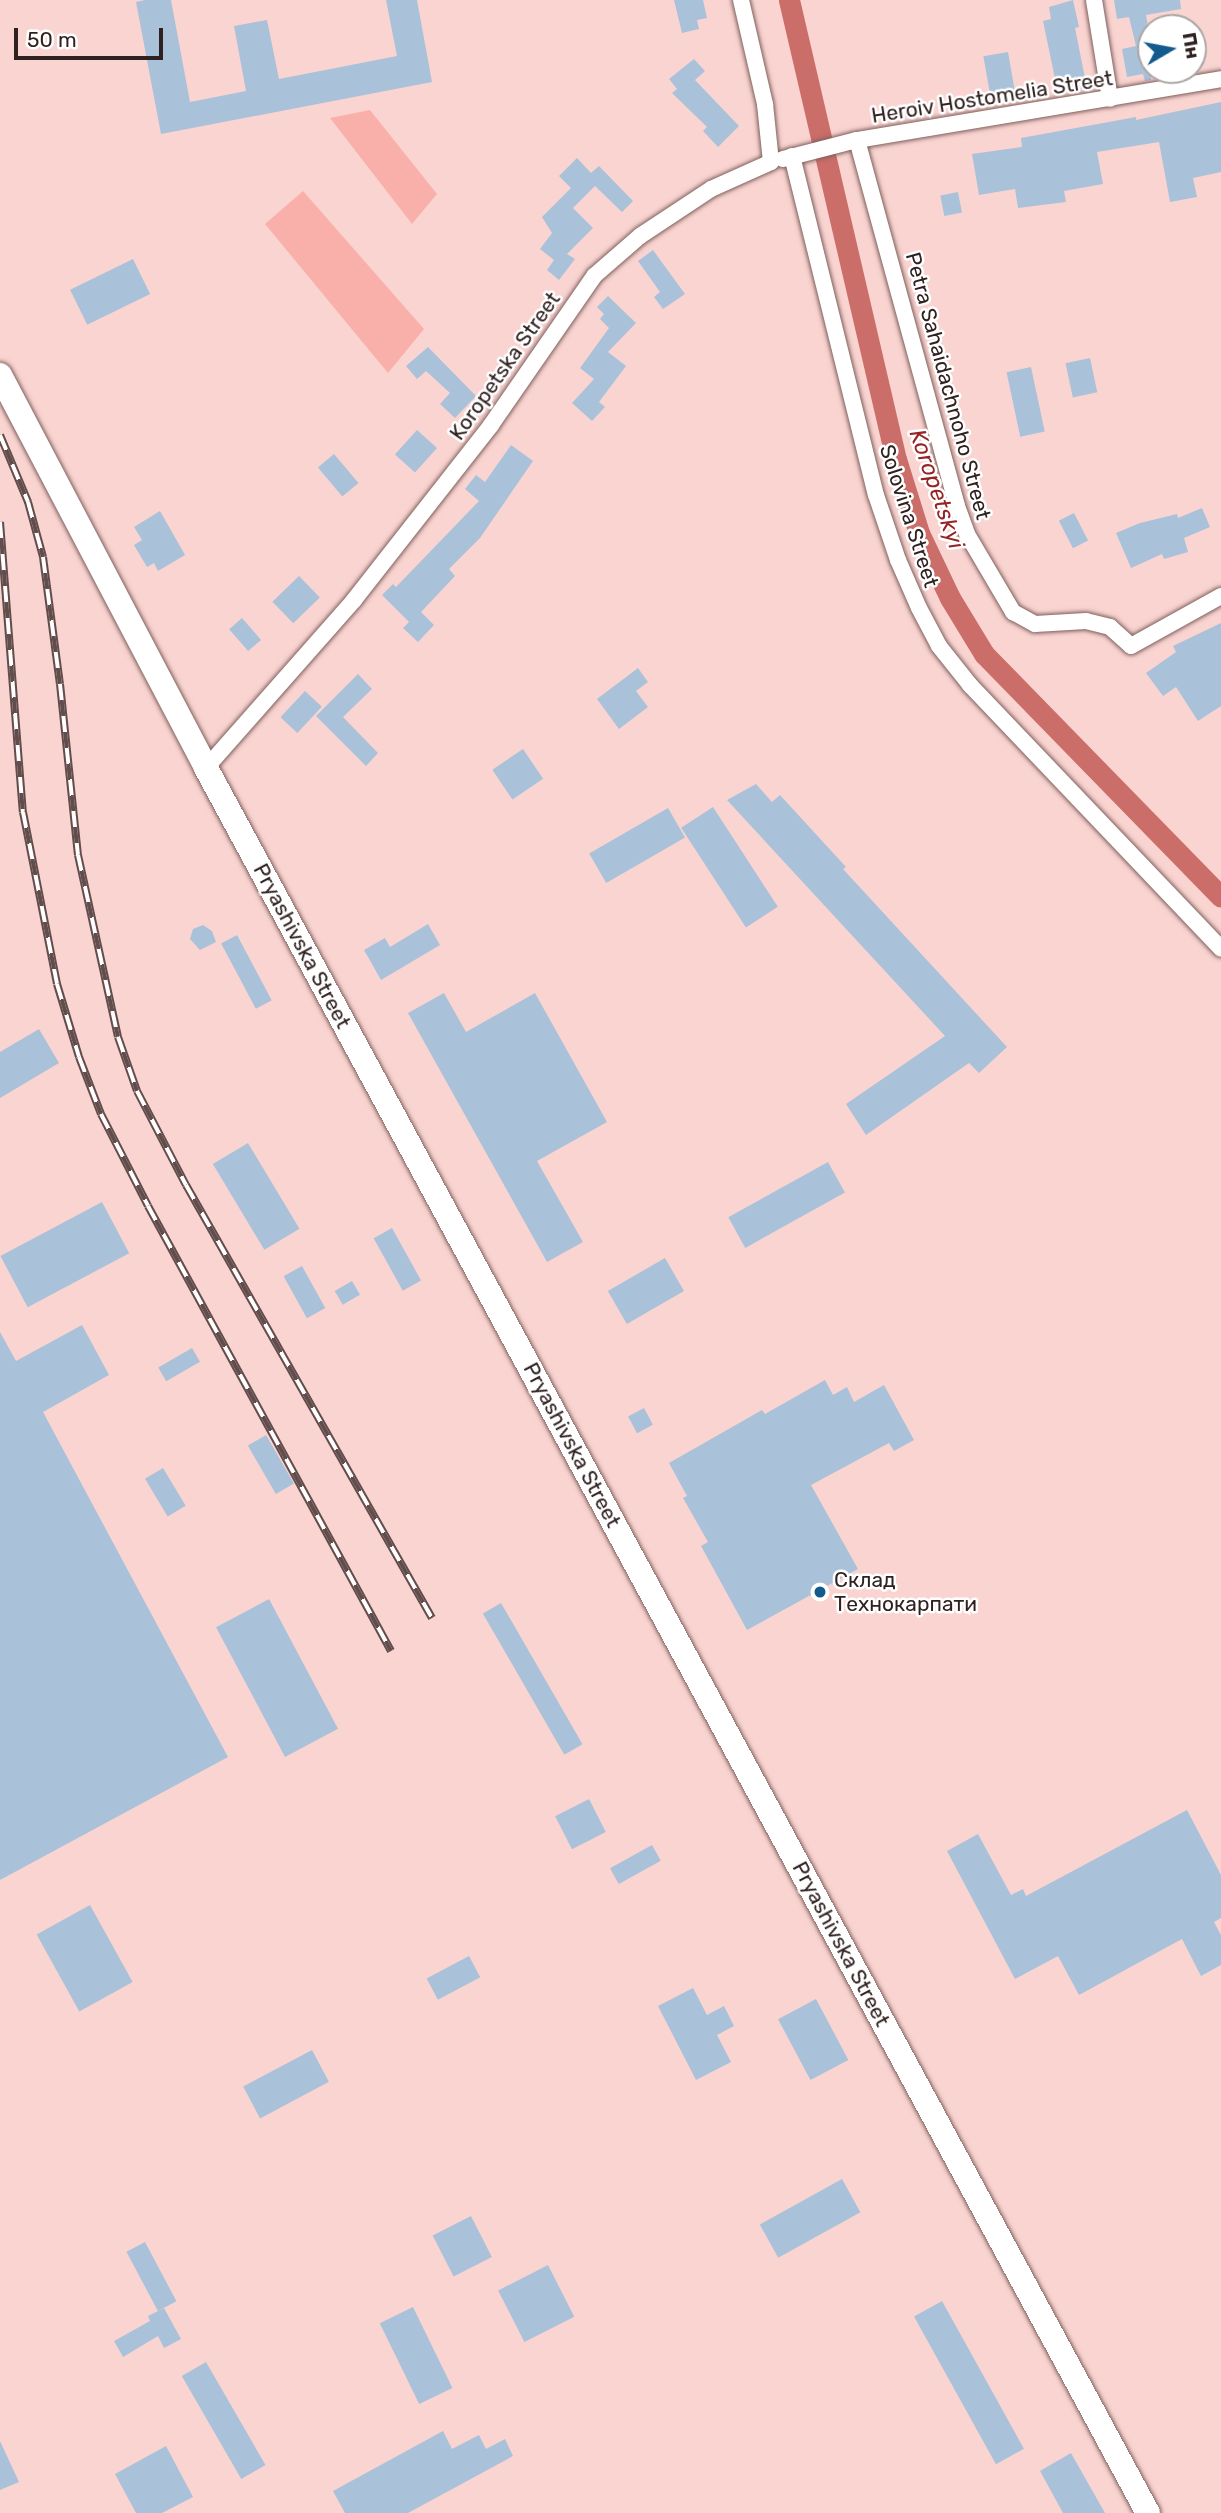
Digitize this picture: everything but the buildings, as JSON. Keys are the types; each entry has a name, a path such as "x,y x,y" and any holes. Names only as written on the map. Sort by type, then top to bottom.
{"main road":[{"name":"Pryashivska Street","path":"0,375 206,768 1148,2513"}],"street":[{"path":"741,0 765,104 771,162"},
{"path":"1094,0 1110,99"},
{"name":"Heroiv Hostomelia Street","path":"771,162 857,140 1221,79"},
{"name":"Petra Sahaidachnoho Street","path":"857,140 957,506 967,534 1013,612 1035,624 1086,621 1110,627 1131,646 1221,596"},
{"name":"Solovina Street","path":"792,156 876,495 898,561 939,646 970,685 1221,948"},
{"name":"Koropetska Street","path":"206,768 362,589 491,425 594,276 640,236 710,189 771,162"}],"shaded area":[{"path":"370,110 437,194 412,224 330,118"},
{"path":"303,191 424,329 388,373 265,224"}],"waterway":[{"name":"Koropetskyi","path":"789,0 896,459 919,533 950,598 984,654 1221,897"}],"railway":[{"path":"0,435 28,502 43,557 78,855 118,1037 137,1091 186,1185 432,1618"},
{"path":"0,522 23,812 57,984 79,1057 101,1114 148,1206 391,1651"}],"place":[{"name":"Склад Технокарпати","path":"820,1592"}]}
